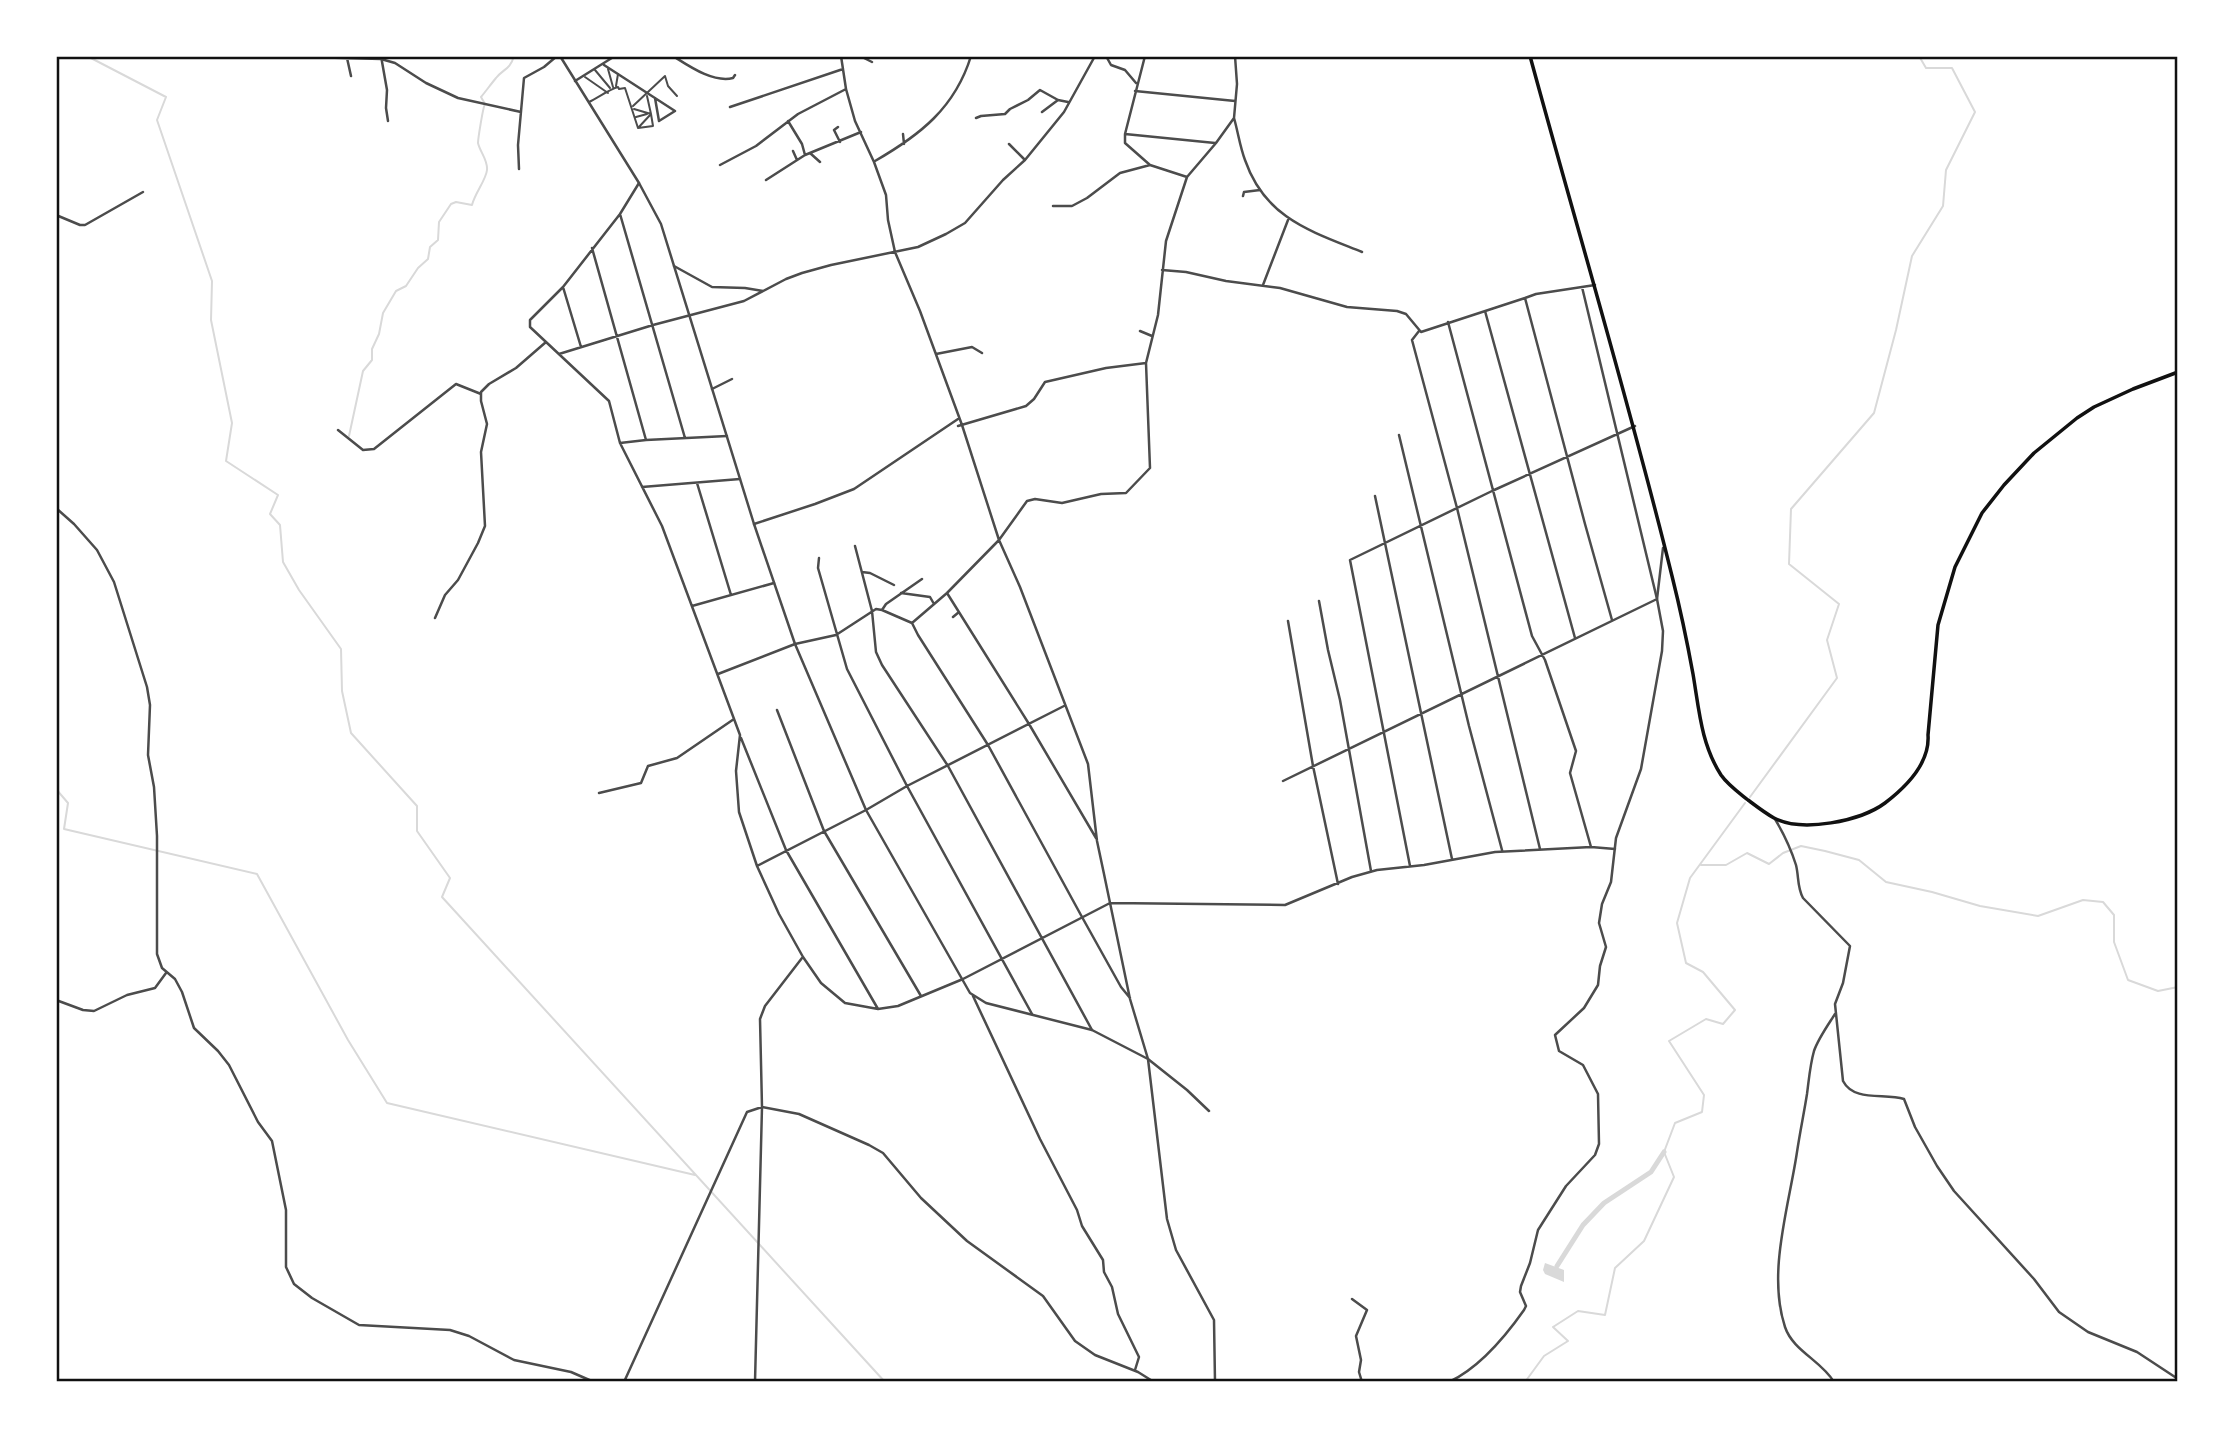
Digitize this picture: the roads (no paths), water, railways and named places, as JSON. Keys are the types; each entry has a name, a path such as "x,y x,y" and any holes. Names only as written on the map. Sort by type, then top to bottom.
{"main road":[{"path":"1530,56 1559,167 1635,426 1680,607 1701,730 1712,759 1723,777 1734,789 1775,819 1806,824 1842,822 1880,807 1904,787 1929,747 1938,625 1955,567 1982,513 2034,453 2077,418 2133,389 2178,372"}],"street":[{"path":"519,169 517,152 524,78 544,68 559,56 639,183 661,224 754,524 795,644 866,810 974,996 1040,1139 1077,1210 1082,1226 1103,1260 1104,1272 1113,1291 1118,1314 1139,1357 1135,1371"},
{"path":"575,81 606,66 610,58 615,56"},
{"path":"673,56 695,70 723,81 735,75"},
{"path":"841,56 855,121 886,195 895,252 936,354 999,540 1020,587 1089,769 1097,841 1130,999 1148,1059 1167,1219 1177,1251 1214,1320 1215,1382"},
{"path":"860,56 872,62"},
{"path":"874,162 904,144 933,121 954,94 968,69 971,56"},
{"path":"559,354 744,301 802,273 918,247 947,234 965,223 1003,180 1025,160 1064,111 1095,56"},
{"path":"1106,56 1111,65 1125,70 1137,84"},
{"path":"1145,56 1125,134 1125,144 1150,165 1187,177"},
{"path":"1219,56 1235,56 1237,84 1234,118 1246,162 1260,190 1288,220 1362,252"},
{"path":"307,57 381,58 458,97 521,112"},
{"path":"347,58 351,76"},
{"path":"381,58 386,83 388,121"},
{"path":"606,66 675,111 659,121 655,98"},
{"path":"606,66 613,88"},
{"path":"730,107 843,69"},
{"path":"595,70 613,88 625,88 638,128"},
{"path":"588,102 608,93 618,74"},
{"path":"584,76 608,93"},
{"path":"632,108 665,76 668,86 677,96"},
{"path":"657,84 661,88"},
{"path":"652,88 658,92"},
{"path":"720,165 756,146 788,121 846,89"},
{"path":"976,118 1005,114 1040,90 1058,100 1068,102"},
{"path":"1135,92 1235,101"},
{"path":"638,128 653,126 647,94"},
{"path":"1042,112 1058,100"},
{"path":"632,108 650,114"},
{"path":"635,117 650,114"},
{"path":"638,128 650,114"},
{"path":"912,623 947,593 999,540 1023,505 1030,500 1062,503 1101,494 1126,493 1150,468 1146,363 1158,315 1167,241 1187,177 1234,118"},
{"path":"788,121 802,144 805,155"},
{"path":"838,127 834,130 840,142"},
{"path":"766,180 805,155 861,132"},
{"path":"903,134 904,144"},
{"path":"1125,134 1216,143"},
{"path":"1009,144 1025,160"},
{"path":"793,151 797,160"},
{"path":"810,153 820,162"},
{"path":"1053,206 1072,206 1126,170 1150,165"},
{"path":"639,183 620,214 562,287 530,320 530,327 607,397 620,443 662,526 786,850 878,1009"},
{"path":"1243,196 1244,192 1260,190"},
{"path":"56,215 85,225 143,192"},
{"path":"620,214 685,438"},
{"path":"1263,285 1288,220"},
{"path":"592,248 646,440"},
{"path":"674,266 712,287 763,291"},
{"path":"1162,271 1186,271 1226,281 1290,290 1347,307 1383,309 1406,314 1419,331"},
{"path":"1419,331 1536,294 1595,285"},
{"path":"562,287 581,347"},
{"path":"1449,1382 1485,1355 1524,1310 1526,1306 1520,1292 1521,1286 1538,1230 1566,1186 1589,1164 1598,1151 1598,1094 1583,1065 1559,1051 1555,1035 1584,1008 1598,985 1606,947 1599,923 1602,904 1611,882 1616,838 1623,813 1641,769 1662,651 1663,631 1657,599 1583,287"},
{"path":"1525,298 1612,620"},
{"path":"1485,311 1575,638"},
{"path":"1448,323 1532,636 1546,665 1576,751 1570,773 1591,847"},
{"path":"1140,331 1152,336"},
{"path":"1419,331 1412,340 1457,508 1540,849"},
{"path":"435,618 445,595 458,580 485,526 481,452 487,424 481,394 483,389 516,368 546,342"},
{"path":"936,354 972,347 982,353"},
{"path":"960,425 1026,406 1045,382 1106,368 1146,363"},
{"path":"712,389 732,379"},
{"path":"338,430 363,450 374,449 456,384 481,394"},
{"path":"754,524 854,489 958,418"},
{"path":"1411,866 1350,560 1635,426"},
{"path":"1399,435 1502,851"},
{"path":"620,443 727,436"},
{"path":"642,487 741,479"},
{"path":"697,483 731,595"},
{"path":"1375,496 1452,860"},
{"path":"56,508 97,550 114,582 147,687 150,705 148,755 153,780 157,836 157,954 162,968 175,979 182,992 194,1028 229,1065 258,1122 272,1141 286,1210 286,1267 294,1284 312,1298 359,1325 450,1331 469,1336 514,1360 571,1372 594,1382"},
{"path":"1657,599 1664,542"},
{"path":"855,546 872,611 875,645 882,665 948,766 1092,1030"},
{"path":"818,558 818,568 847,669 907,786 1032,1014"},
{"path":"862,572 894,585"},
{"path":"882,610 886,604 922,579"},
{"path":"692,606 774,583"},
{"path":"901,593 930,597 934,604"},
{"path":"947,593 1029,724 1097,841"},
{"path":"1283,781 1657,599"},
{"path":"1319,601 1371,871"},
{"path":"718,674 795,644 836,635 872,611 882,610 912,623 988,745 1130,999"},
{"path":"953,617 959,612"},
{"path":"1288,621 1313,766 1338,884"},
{"path":"757,866 1064,706"},
{"path":"777,710 824,831 921,996"},
{"path":"599,793 641,783 648,766 677,758 734,719"},
{"path":"740,735 736,771 739,812 757,866 779,914 821,983 845,1003 878,1009 898,1006 963,979 1110,903 1285,905 1371,871 1502,851 1591,847 1615,849"},
{"path":"1775,819 1789,844 1796,866 1798,890 1850,946 1843,983 1835,1004 1843,1081 1847,1088 1856,1094 1890,1095 1904,1099 1915,1127 1954,1191 2034,1279 2059,1311 2088,1332 2137,1352 2178,1379"},
{"path":"755,1382 762,1013 803,957"},
{"path":"56,1000 94,1011 127,995 155,988 166,973"},
{"path":"974,996 986,1003 1092,1030 1148,1059 1209,1111"},
{"path":"1834,1382 1785,1330 1779,1305 1779,1277 1786,1205 1797,1155 1809,1072 1815,1049 1835,1014"},
{"path":"624,1382 747,1112 762,1107 799,1114 883,1153 921,1198 967,1241 1043,1296 1075,1341 1095,1355 1154,1382"},
{"path":"1352,1299 1367,1310 1356,1336 1362,1382"}],"waterway":[{"path":"87,56 166,97 157,120 212,281 211,320 232,423 226,461 278,495 270,514 280,525 283,562 299,590 341,649 342,691 351,733 417,806 417,831 450,878 442,897 885,1382"},
{"path":"349,436 363,371 372,360 372,349 379,334 383,313 396,291 406,286 428,259 430,247 438,240 439,222 451,204 456,202 472,205 485,178 487,166 478,143 485,104 481,97 508,67 514,56"},
{"path":"1750,797 1837,678 1827,640 1839,604 1789,564 1791,509 1874,413 1912,256 1943,206 1946,170 1975,112 1952,68 1926,68 1919,56"},
{"path":"56,789 68,803 64,829 257,874 348,1040 387,1103 695,1175"},
{"path":"1525,1382 1544,1356 1568,1341 1553,1327 1578,1311 1605,1315 1615,1268 1644,1241 1674,1177 1664,1152 1675,1123 1702,1112 1704,1095 1669,1041 1706,1019 1723,1024 1735,1010 1703,972 1686,963 1677,923 1690,878 1745,803"},
{"path":"1701,865 1726,865 1747,853 1769,864 1783,853 1801,846 1859,860 1886,882 1980,906 2038,916 2083,900 2103,902 2114,915 2114,942 2128,980 2158,991 2178,987"},
{"path":"1557,1266 1583,1225 1604,1203 1651,1172 1664,1152"}]}
